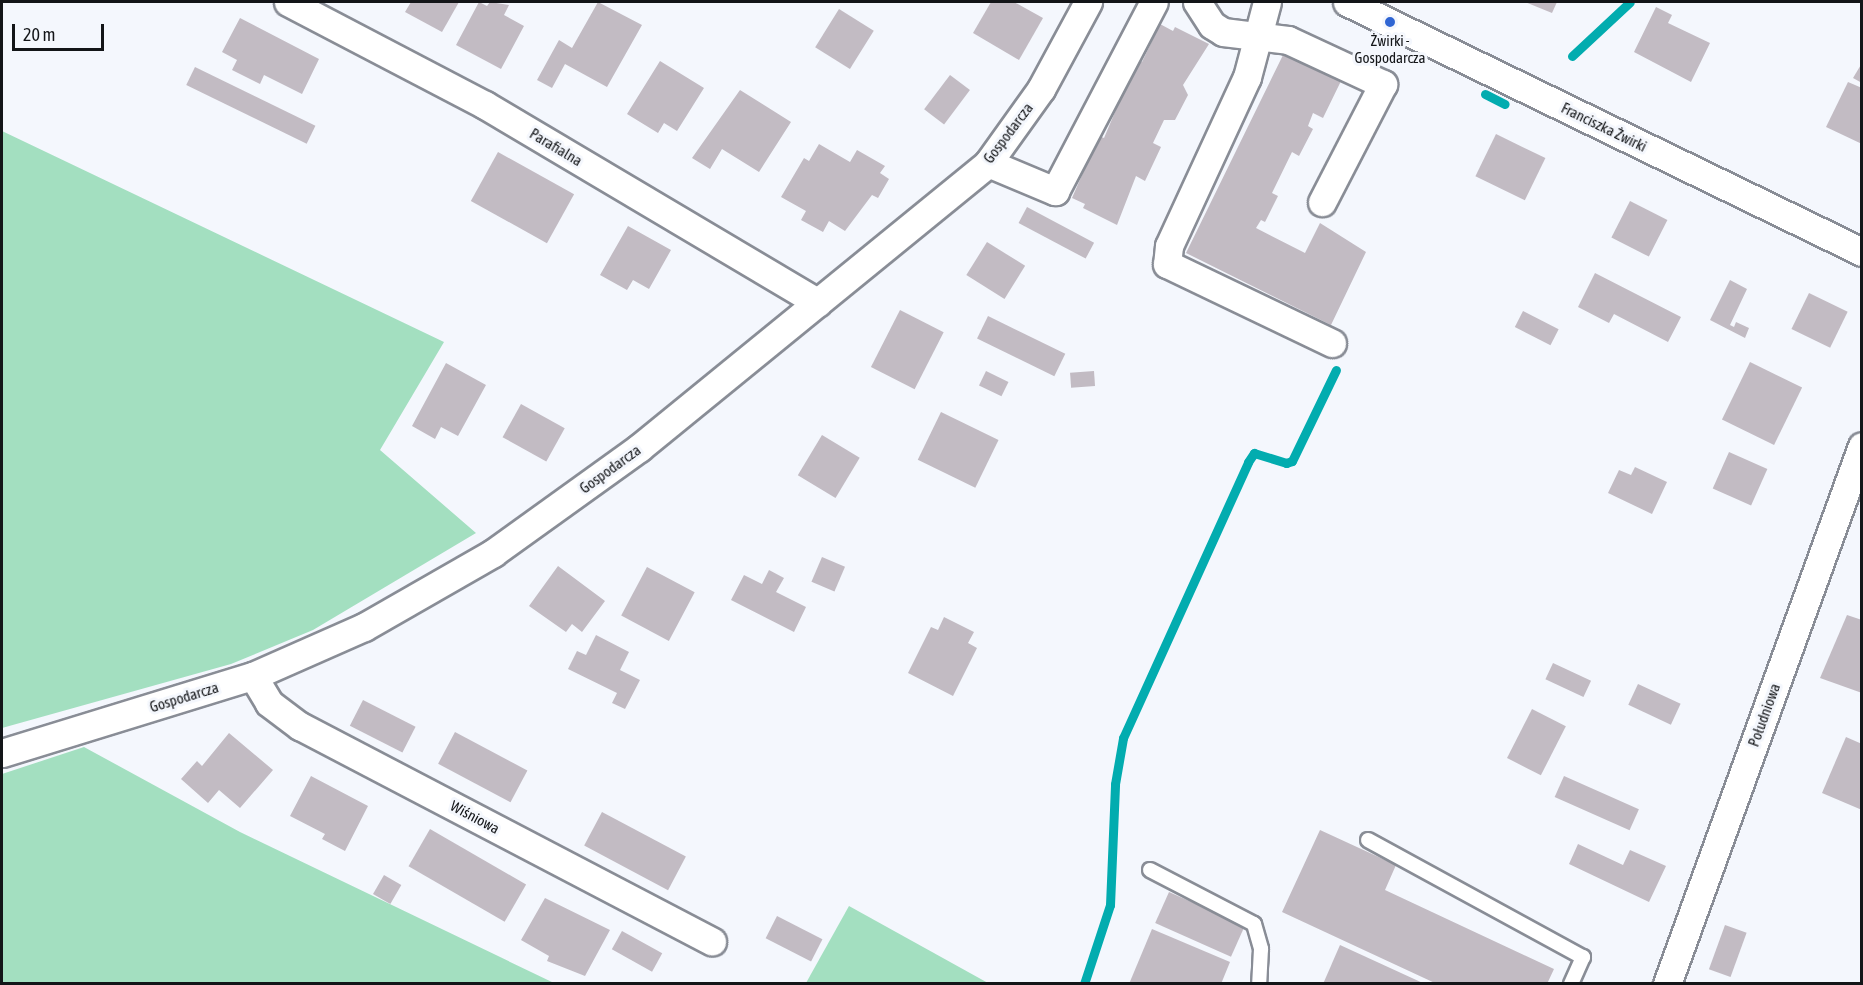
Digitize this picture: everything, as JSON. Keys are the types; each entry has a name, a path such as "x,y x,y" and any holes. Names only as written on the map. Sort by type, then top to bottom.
{"street":[{"name":"Parafialna","path":"288,2 485,105 818,303"},
{"name":"Gospodarcza","path":"2,753 253,676 364,627 493,553 639,448 988,163 1041,89 1088,2"},
{"path":"988,163 1055,191 1154,2"},
{"path":"1197,2 1212,25 1223,32 1257,38 1288,40 1383,84 1322,202"},
{"path":"1267,2 1232,112 1168,246 1167,264 1332,343"},
{"name":"Franciszka Żwirki","path":"1347,2 1862,252"},
{"name":"Południowa","path":"1666,984 1862,446"},
{"name":"Wiśniowa","path":"253,676 269,703 300,726 712,941"}],"lane":[{"path":"1368,840 1583,957 1571,984"},
{"path":"1150,870 1254,924 1261,949 1259,984"}],"green space":[{"path":"2,131 444,342 380,450 476,533 313,630 231,664 2,728"},
{"path":"84,747 240,832 554,983 2,983 2,774"},
{"path":"849,906 988,983 806,983"}],"building":[{"path":"411,2 459,2 442,32 405,12"},
{"path":"479,2 487,6 490,2 509,5 504,15 524,26 501,69 456,45"},
{"path":"598,2 642,25 607,87 565,64 552,88 537,80 559,40 572,48"},
{"path":"991,2 1014,2 1043,18 1019,60 973,33"},
{"path":"1525,2 1557,2 1552,13"},
{"path":"1656,7 1672,15 1668,23 1710,43 1691,82 1634,52"},
{"path":"839,9 874,31 850,69 815,47"},
{"path":"240,18 319,59 302,94 264,75 260,84 232,70 237,60 222,52"},
{"path":"1160,24 1173,31 1175,27 1209,44 1183,85 1188,95 1175,120 1164,120 1153,143 1161,147 1145,181 1136,176 1117,225 1083,208 1085,204 1072,198 1099,136 1104,138 1137,60 1142,62"},
{"path":"1284,53 1341,81 1323,118 1313,113 1308,126 1313,129 1299,156 1292,152 1272,193 1278,196 1265,222 1261,220 1256,228 1305,253 1320,223 1366,252 1331,325 1186,253"},
{"path":"660,61 704,88 677,131 664,123 658,133 627,114"},
{"path":"1862,63 1862,83 1853,78"},
{"path":"195,67 315,126 307,144 186,85"},
{"path":"950,75 970,90 944,124 924,109"},
{"path":"1848,82 1862,88 1862,144 1826,127"},
{"path":"740,90 791,122 759,172 722,149 710,169 692,158"},
{"path":"1496,134 1545,158 1525,200 1475,176"},
{"path":"819,144 850,162 857,150 885,166 880,173 889,179 878,198 872,195 845,231 829,221 823,232 801,220 806,211 781,197 804,158 809,161"},
{"path":"498,152 574,194 547,243 471,201"},
{"path":"1630,201 1667,220 1649,257 1611,238"},
{"path":"1027,207 1094,243 1086,259 1019,223"},
{"path":"628,226 671,250 649,289 633,280 627,290 600,275"},
{"path":"987,242 1025,266 1004,299 966,275"},
{"path":"1595,273 1681,317 1668,342 1614,314 1609,323 1578,307"},
{"path":"1730,280 1747,289 1730,325 1734,327 1736,322 1749,328 1745,338 1710,320"},
{"path":"1809,293 1848,312 1830,348 1791,329"},
{"path":"900,310 944,332 915,389 871,367"},
{"path":"1523,311 1559,329 1550,345 1515,327"},
{"path":"988,316 1065,354 1054,376 977,338"},
{"path":"1750,362 1802,387 1774,445 1722,420"},
{"path":"446,363 486,385 458,436 441,427 435,439 412,426"},
{"path":"986,371 1008,382 1001,396 979,385"},
{"path":"1094,371 1095,386 1071,388 1070,373"},
{"path":"521,404 565,428 546,461 503,437"},
{"path":"941,412 999,440 975,488 918,460"},
{"path":"822,435 860,458 836,498 798,475"},
{"path":"1729,452 1767,469 1751,506 1713,489"},
{"path":"1635,467 1667,482 1652,514 1608,493 1619,470 1631,475"},
{"path":"822,557 845,567 834,592 811,582"},
{"path":"558,566 605,601 582,632 572,624 566,632 529,606"},
{"path":"647,567 695,592 669,641 621,616"},
{"path":"769,570 784,578 776,592 806,607 794,632 731,600 744,575 762,584"},
{"path":"1847,615 1862,620 1862,693 1820,678"},
{"path":"944,617 974,632 968,643 977,648 953,696 908,673 931,627 938,630"},
{"path":"596,635 629,652 620,670 640,680 625,709 612,703 617,693 568,669 577,651 586,655"},
{"path":"1553,663 1591,681 1583,697 1545,679"},
{"path":"1638,684 1681,704 1671,725 1628,705"},
{"path":"363,700 416,727 402,753 350,726"},
{"path":"1532,709 1566,726 1541,775 1507,758"},
{"path":"455,732 527,770 511,802 438,764"},
{"path":"229,733 273,770 240,808 219,790 208,803 181,779 197,761 202,766"},
{"path":"1846,737 1862,744 1862,810 1822,793"},
{"path":"311,776 368,806 345,851 322,839 325,834 290,816"},
{"path":"1564,776 1639,809 1630,830 1555,797"},
{"path":"602,812 686,857 668,890 584,846"},
{"path":"430,829 526,884 505,922 408,866"},
{"path":"1320,830 1396,865 1385,890 1554,969 1547,984 1437,984 1282,912"},
{"path":"1578,844 1623,865 1630,850 1666,866 1649,902 1569,864"},
{"path":"384,875 401,885 390,904 373,894"},
{"path":"1169,892 1245,926 1231,957 1155,923"},
{"path":"545,898 610,930 585,976 547,961 549,956 521,940"},
{"path":"777,916 822,939 811,961 766,938"},
{"path":"1725,925 1747,933 1731,977 1709,969"},
{"path":"1152,929 1230,962 1221,984 1129,984"},
{"path":"622,931 662,953 652,972 612,949"},
{"path":"1340,945 1425,984 1323,984"}],"waterway":[{"path":"1572,56 1630,2"},
{"path":"1485,94 1505,104"},
{"path":"1084,984 1110,905 1115,784 1123,738 1248,462 1254,453 1286,463 1292,461 1336,370"}],"place":[{"name":"Żwirki - Gospodarcza","path":"1390,22"}]}
